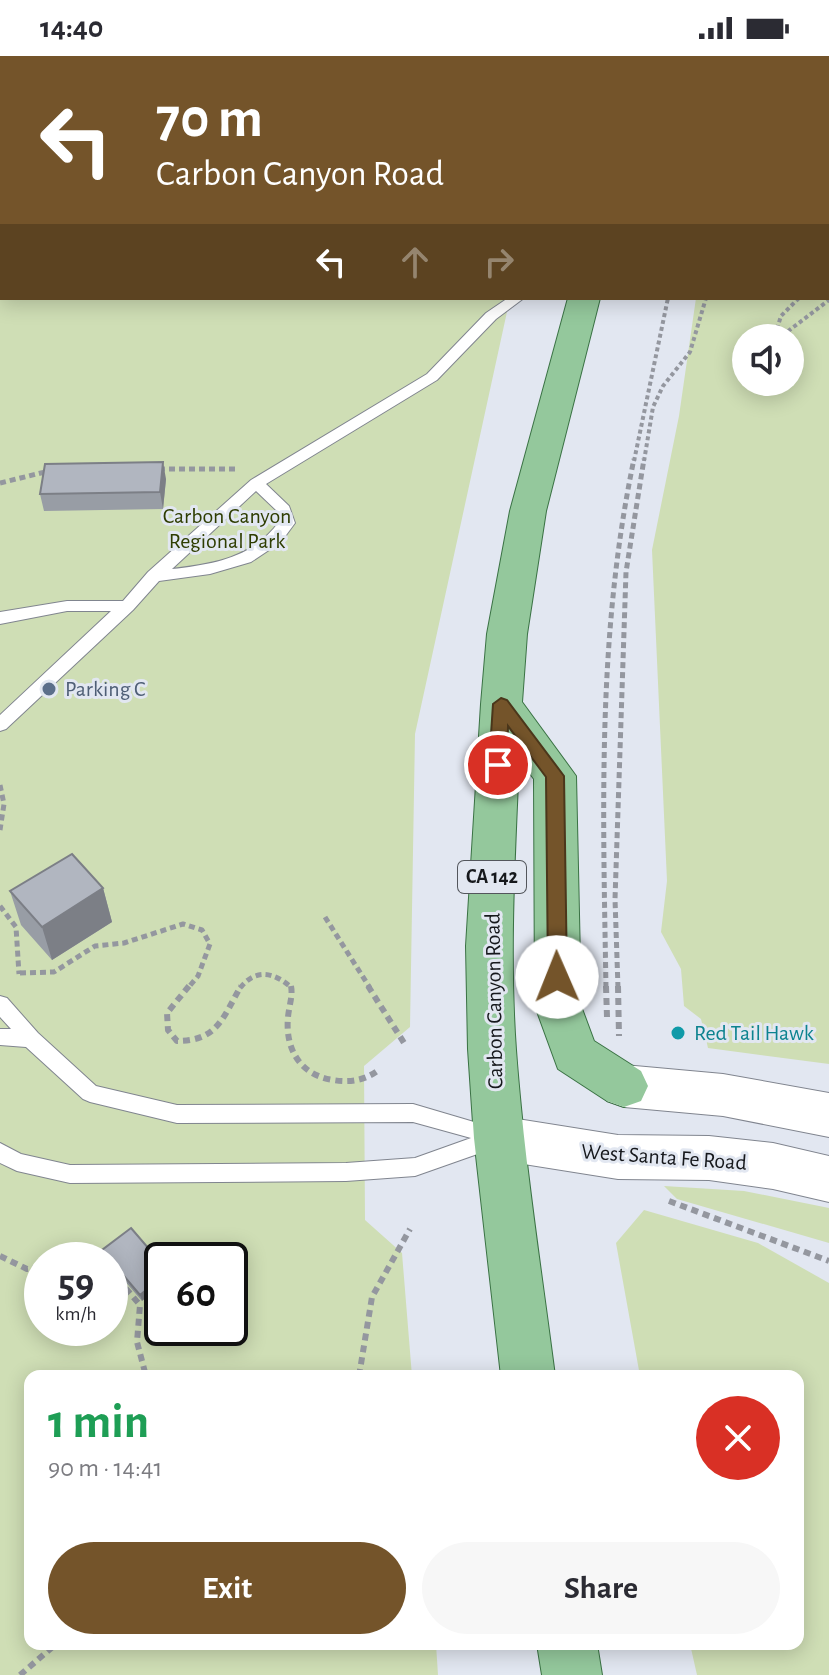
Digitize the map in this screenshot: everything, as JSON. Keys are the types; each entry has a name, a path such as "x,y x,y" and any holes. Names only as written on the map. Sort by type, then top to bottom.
{"main road":[{"name":"Carbon Canyon Road","path":"527,1370 499,1138 489,946 501,704 507,634 528,511 583,300"},
{"path":"501,704 555,776 558,1006 575,1054 621,1068"},
{"path":"568,1650 572,1675"}],"street":[{"path":"621,1068 723,1095 829,1115"},
{"name":"West Santa Fe Road","path":"499,1138 618,1157 709,1158 773,1166 829,1179"}],"lane":[{"path":"0,725 127,606 154,576 256,483 432,377 491,316 514,300"},
{"path":"154,576 233,563 260,554 277,539 287,523 284,509 256,483"},
{"path":"0,618 67,606 127,606"},
{"path":"0,1004 31,1039 90,1093 177,1114 413,1113 499,1138"},
{"path":"0,1037 31,1039"},
{"path":"0,1152 17,1162 70,1174 346,1172 415,1167 499,1138"}],"path":[{"path":"608,1021 602,756 613,589 626,498 668,300"},
{"path":"621,1068 615,899 626,572 653,407 663,386 690,352 705,300"},
{"path":"797,300 781,316 776,332 783,335 829,300"},
{"path":"154,469 243,469 256,483"},
{"path":"0,483 23,475 59,470"},
{"path":"0,785 4,804 0,830"},
{"path":"0,906 16,927 20,973"},
{"path":"325,917 406,1046"},
{"path":"10,983 20,973 54,972 95,946 124,943 183,924 202,930 210,944 198,976 167,1013 168,1030 177,1041 195,1041 214,1032 236,991 251,977 267,974 279,976 292,987 293,1001 287,1023 293,1058 313,1078 367,1080 380,1069"},
{"path":"665,1199 829,1261"},
{"path":"360,1370 372,1297 410,1229"},
{"path":"0,1256 24,1268"},
{"path":"128,1291 140,1305 137,1342 144,1370"},
{"path":"20,1675 49,1650"}],"green space":[{"name":"Carbon Canyon Regional Park","path":"0,300 510,300 415,734 410,1027 364,1066 365,1220 402,1253 412,1370 24,1370 24,1650 436,1650 438,1675 0,1675"},
{"path":"696,300 829,300 829,1064 708,1048 701,1019 684,1006 681,969 661,932 667,881 652,550 679,416"},
{"path":"664,1186 744,1191 829,1208 829,1243 677,1199"},
{"path":"644,1210 758,1243 829,1283 829,1675 697,1675 691,1650 804,1650 804,1370 639,1370 616,1243"}],"building":[{"path":"163,462 160,492 40,494 45,464"},
{"path":"72,854 103,888 42,927 10,891"},
{"path":"131,1228 144,1243 144,1292 140,1295 128,1281 128,1242 113,1242"}],"place":[{"name":"Parking C","path":"49,689"},
{"name":"Red Tail Hawk","path":"678,1033"}],"route":[{"path":"498,765 501,704 555,776 557,977"}]}
